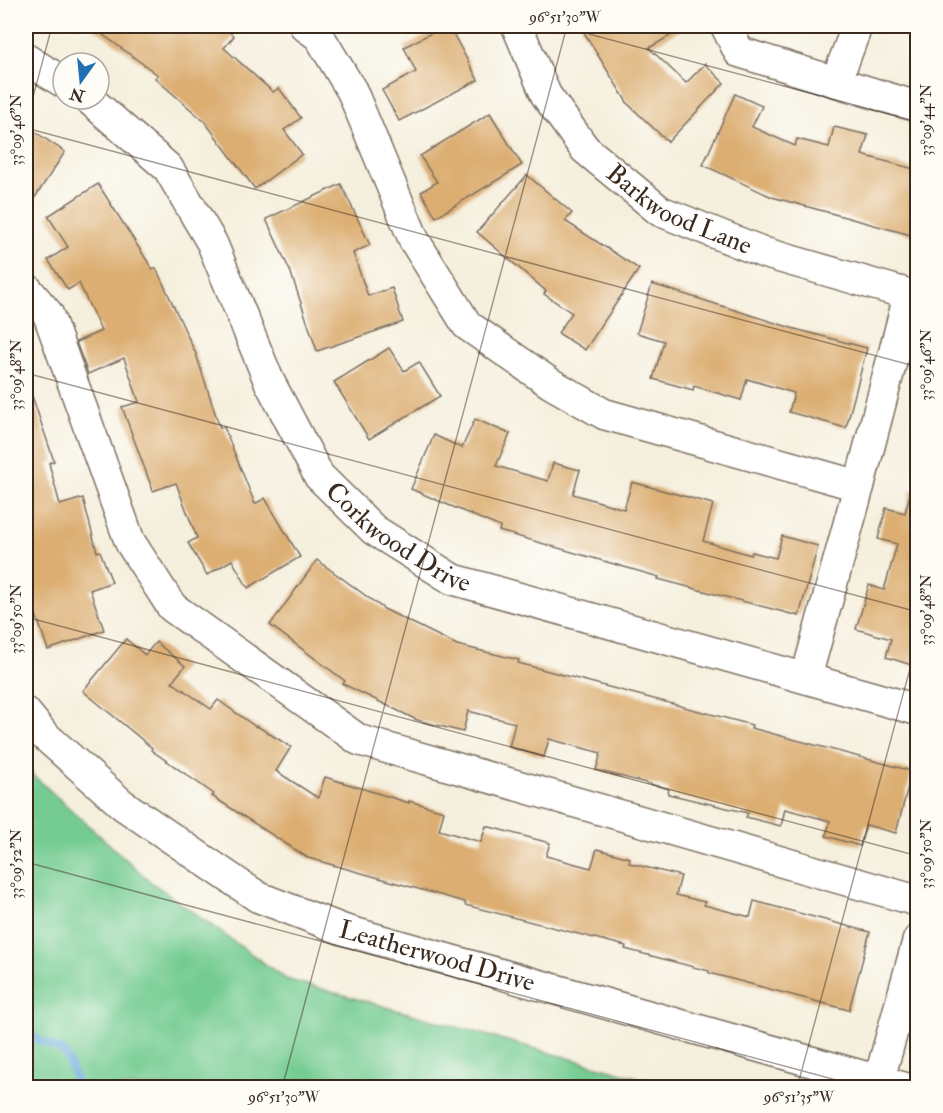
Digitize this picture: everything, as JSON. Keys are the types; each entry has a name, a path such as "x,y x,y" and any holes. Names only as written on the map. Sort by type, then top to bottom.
{"street":[{"path":"305,26 319,36 352,91 414,240 467,325 550,383 604,414 859,486"},
{"name":"Barkwood Lane","path":"517,26 546,95 585,149 660,211 765,253 913,296"},
{"path":"726,26 739,52 918,107"},
{"path":"836,82 857,26"},
{"path":"26,59 51,75"},
{"name":"Corkwood Drive","path":"103,111 168,168 212,243 268,381 319,476 374,530 453,579 918,710"},
{"path":"26,288 48,314 130,542 172,607 359,740 918,901"},
{"path":"806,678 913,296"},
{"name":"Leatherwood Drive","path":"26,713 43,735 123,805 258,897 338,928 892,1084"},
{"path":"892,1084 918,940"}],"green space":[{"path":"26,769 151,882 286,979 672,1087 26,1087"}],"building":[{"path":"91,26 222,26 234,36 224,48 273,92 279,88 301,118 284,130 302,154 255,189 205,122 155,78 158,75"},
{"path":"449,26 478,80 399,121 382,90 416,72 404,47"},
{"path":"580,26 687,26 649,48 686,83 705,64 724,83 668,142 628,104"},
{"path":"735,94 762,106 752,127 795,146 797,139 829,147 834,127 868,135 862,155 918,170 918,237 772,197 703,165"},
{"path":"490,113 522,165 436,217 421,192 437,182 420,156"},
{"path":"26,126 65,152 26,211"},
{"path":"527,175 572,213 565,221 639,269 585,350 558,333 572,313 544,294 546,291 477,232"},
{"path":"98,184 153,270 156,268 196,354 220,428 224,427 255,504 265,498 300,557 248,588 232,560 207,575 188,543 197,538 176,483 153,491 122,407 139,402 124,358 88,374 76,342 101,331 79,283 68,290 48,260 68,247 48,216"},
{"path":"341,184 370,245 353,253 368,296 392,288 403,322 317,351 291,273 266,219"},
{"path":"652,284 795,329 867,348 846,428 789,412 794,393 747,379 741,400 694,386 693,390 653,379 664,341 637,333"},
{"path":"389,348 404,371 419,362 440,396 369,439 334,382"},
{"path":"29,387 54,461 49,463 60,505 83,498 97,552 100,551 112,582 90,590 104,630 48,650 26,585 26,388"},
{"path":"475,419 510,434 496,466 548,481 553,463 580,470 573,494 624,509 632,482 713,504 703,541 751,555 752,552 776,558 782,536 818,546 799,616 658,579 659,577 499,531 500,527 411,489 434,435 462,448"},
{"path":"911,490 918,491 918,667 886,657 891,639 856,629 869,585 884,590 897,544 878,539 886,508 905,513"},
{"path":"317,560 384,609 457,645 519,660 518,663 752,725 751,728 912,771 896,833 866,825 860,846 826,836 830,821 785,809 781,826 746,817 748,813 668,794 669,789 596,770 601,753 549,739 544,757 509,747 515,723 468,711 463,732 417,720 343,684 345,681 270,625"},
{"path":"126,639 145,655 156,642 185,666 172,682 211,709 218,700 256,727 291,747 276,771 318,798 325,777 409,803 409,801 444,811 439,830 481,842 486,826 550,843 546,856 591,868 597,849 630,858 629,863 681,876 676,895 705,902 704,905 750,917 754,901 870,932 849,1010 625,949 626,946 465,905 465,902 308,858 212,796 214,794 151,750 152,748 83,691"}],"waterway":[{"path":"26,1033 65,1053 79,1088"}]}
